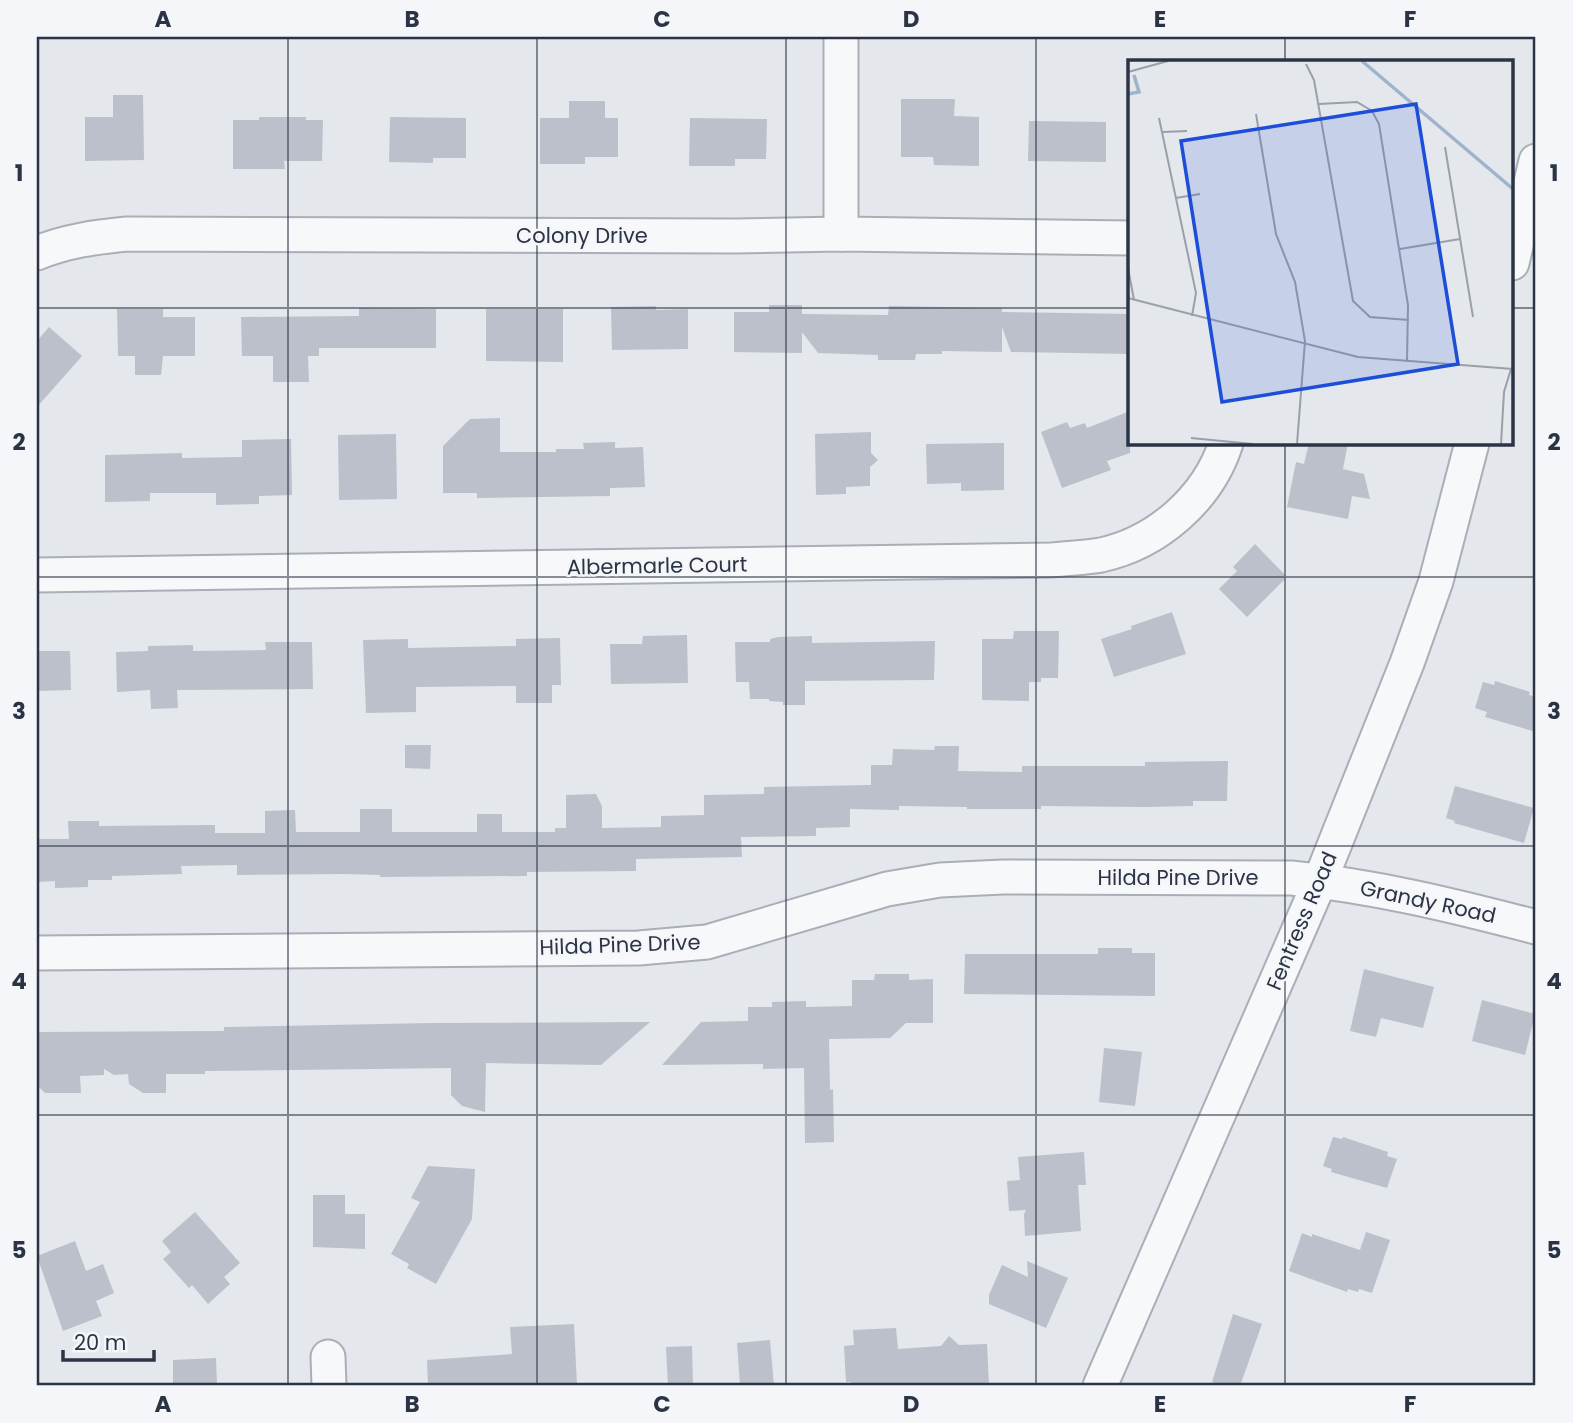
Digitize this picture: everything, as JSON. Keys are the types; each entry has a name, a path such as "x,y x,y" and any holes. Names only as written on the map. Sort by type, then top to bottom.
{"street":[{"path":"841,37 841,234"},
{"path":"1514,254 1536,161"},
{"name":"Colony Drive","path":"37,253 75,241 127,234 841,234 1128,238"},
{"name":"Albermarle Court","path":"37,575 1024,560 1101,555 1144,540 1168,524 1188,505 1213,472 1226,444"},
{"name":"Fentress Road","path":"1100,1386 1320,881 1436,581 1472,444"},
{"name":"Hilda Pine Drive","path":"37,953 639,948 707,942 887,889 940,880 1017,877 1292,878 1320,881"},
{"name":"Grandy Road","path":"1320,881 1385,890 1536,927"}],"building":[{"path":"113,95 143,95 144,160 85,161 85,117 113,117"},
{"path":"901,99 955,99 954,116 979,117 979,166 934,165 933,157 901,157"},
{"path":"569,101 605,101 605,118 618,118 618,157 585,157 585,164 540,164 540,118 569,118"},
{"path":"259,117 306,117 306,120 323,120 322,161 284,161 285,169 233,169 233,120 259,120"},
{"path":"390,117 466,118 466,158 433,158 433,163 389,162"},
{"path":"690,118 767,119 766,159 735,159 735,166 689,166"},
{"path":"1029,121 1106,122 1106,162 1028,161"},
{"path":"769,305 802,305 802,314 888,315 889,306 1002,308 1002,312 1128,314 1128,354 1011,352 1002,327 1002,352 942,351 942,354 916,354 915,360 878,360 878,355 818,353 802,332 802,353 734,352 734,312 769,312"},
{"path":"656,306 656,310 688,309 688,349 612,350 611,307"},
{"path":"359,308 436,309 436,348 319,348 319,356 308,356 309,382 273,382 273,356 242,356 241,317 359,316"},
{"path":"117,309 163,309 163,317 195,317 195,356 163,356 161,375 135,375 135,356 118,356"},
{"path":"486,309 563,309 563,362 486,361"},
{"path":"49,327 82,356 37,407 37,341"},
{"path":"1128,412 1130,453 1107,461 1111,470 1062,488 1041,432 1067,422 1070,428 1085,423 1087,428"},
{"path":"500,418 500,452 584,449 583,443 615,442 615,448 643,447 645,487 610,488 610,496 477,498 477,493 443,493 443,446 470,419"},
{"path":"871,432 871,453 878,460 870,467 870,486 846,487 846,494 816,495 815,434"},
{"path":"396,434 397,499 339,500 338,435"},
{"path":"291,439 292,495 259,496 259,504 216,505 216,493 150,493 150,501 105,502 105,455 182,453 182,458 242,457 242,440"},
{"path":"1004,443 1004,490 961,491 961,483 927,484 926,444"},
{"path":"1309,444 1348,444 1343,469 1364,474 1370,499 1352,496 1348,519 1287,507 1296,462 1304,464"},
{"path":"1255,544 1287,577 1247,617 1219,589 1237,571 1233,567"},
{"path":"1172,612 1186,654 1114,677 1101,639"},
{"path":"1014,631 1059,631 1058,678 1041,678 1041,682 1029,682 1029,701 982,700 982,639 1013,639"},
{"path":"687,635 688,683 611,684 610,644 642,644 643,636"},
{"path":"812,636 812,643 935,641 934,680 805,681 805,705 783,705 783,702 769,699 750,699 749,682 736,682 735,642 770,642 770,639 778,637"},
{"path":"560,638 561,685 552,685 552,703 516,703 516,686 416,687 416,712 366,713 363,640 408,639 408,648 516,646 516,639"},
{"path":"265,642 312,642 313,689 177,690 178,708 151,709 150,690 117,692 116,652 148,651 148,646 193,645 193,651 266,650"},
{"path":"37,651 70,651 71,690 37,691"},
{"path":"1495,681 1530,692 1529,695 1536,697 1536,732 1485,717 1487,712 1475,708 1483,682 1494,685"},
{"path":"405,745 431,745 430,769 405,768"},
{"path":"935,746 959,746 958,771 1022,772 1022,766 1145,766 1145,762 1228,761 1227,801 1193,801 1193,806 967,809 899,806 899,810 850,809 850,827 816,828 816,836 741,837 742,857 636,859 636,871 527,872 527,876 380,877 345,874 237,875 237,865 181,866 182,874 112,876 112,880 88,880 88,887 55,888 55,881 37,882 37,839 69,839 68,821 99,821 99,826 215,825 215,833 265,833 265,811 295,810 296,832 360,832 360,809 392,809 392,832 477,832 477,814 502,814 502,832 555,832 555,828 566,828 566,795 596,794 602,806 602,828 661,827 661,816 704,815 704,795 764,794 764,787 871,785 871,765 892,765 893,749 934,750"},
{"path":"1455,786 1534,808 1524,843 1454,823 1455,821 1446,818"},
{"path":"1098,948 1132,948 1132,953 1155,953 1155,996 964,994 965,954 1098,954"},
{"path":"1364,969 1434,987 1423,1028 1381,1018 1376,1037 1350,1031"},
{"path":"875,974 909,974 909,980 933,979 933,1023 906,1023 890,1038 829,1039 834,1142 805,1143 804,1068 763,1069 763,1064 662,1065 701,1022 748,1021 748,1007 772,1007 772,1002 806,1001 806,1007 852,1006 852,980 874,980"},
{"path":"1482,1000 1535,1014 1525,1055 1472,1041"},
{"path":"650,1022 601,1065 486,1063 485,1112 462,1106 451,1095 451,1068 205,1071 205,1074 166,1074 166,1093 143,1093 129,1084 128,1074 114,1075 104,1069 104,1075 80,1076 81,1093 45,1093 37,1085 37,1032 224,1031 224,1027 431,1023"},
{"path":"1104,1048 1142,1052 1135,1106 1099,1102"},
{"path":"1333,1137 1343,1137 1388,1152 1387,1156 1397,1159 1387,1188 1331,1172 1332,1169 1323,1166"},
{"path":"1084,1152 1086,1185 1078,1185 1081,1231 1025,1236 1026,1210 1009,1211 1007,1181 1020,1180 1018,1157"},
{"path":"428,1166 475,1169 472,1219 436,1284 407,1268 409,1264 391,1254 420,1202 411,1198"},
{"path":"313,1195 345,1195 345,1214 365,1214 365,1249 313,1247"},
{"path":"195,1212 240,1263 224,1277 230,1284 208,1304 192,1285 189,1288 163,1259 171,1252 162,1241"},
{"path":"1366,1232 1390,1240 1372,1293 1359,1289 1358,1292 1348,1289 1347,1292 1289,1271 1302,1233 1360,1250"},
{"path":"75,1241 86,1271 103,1264 114,1293 96,1301 102,1316 63,1331 37,1256"},
{"path":"1027,1261 1068,1278 1046,1328 989,1304 989,1295 1002,1265 1028,1277"},
{"path":"1233,1314 1262,1324 1240,1386 1225,1386 1212,1382"},
{"path":"574,1324 577,1386 428,1386 427,1360 512,1354 510,1327"},
{"path":"896,1328 898,1349 941,1346 949,1336 959,1345 987,1344 989,1386 851,1386 851,1382 846,1382 844,1346 854,1345 853,1330"},
{"path":"770,1340 774,1386 740,1386 737,1343"},
{"path":"692,1346 693,1386 668,1386 666,1347"},
{"path":"216,1358 217,1386 173,1386 173,1360"}]}
